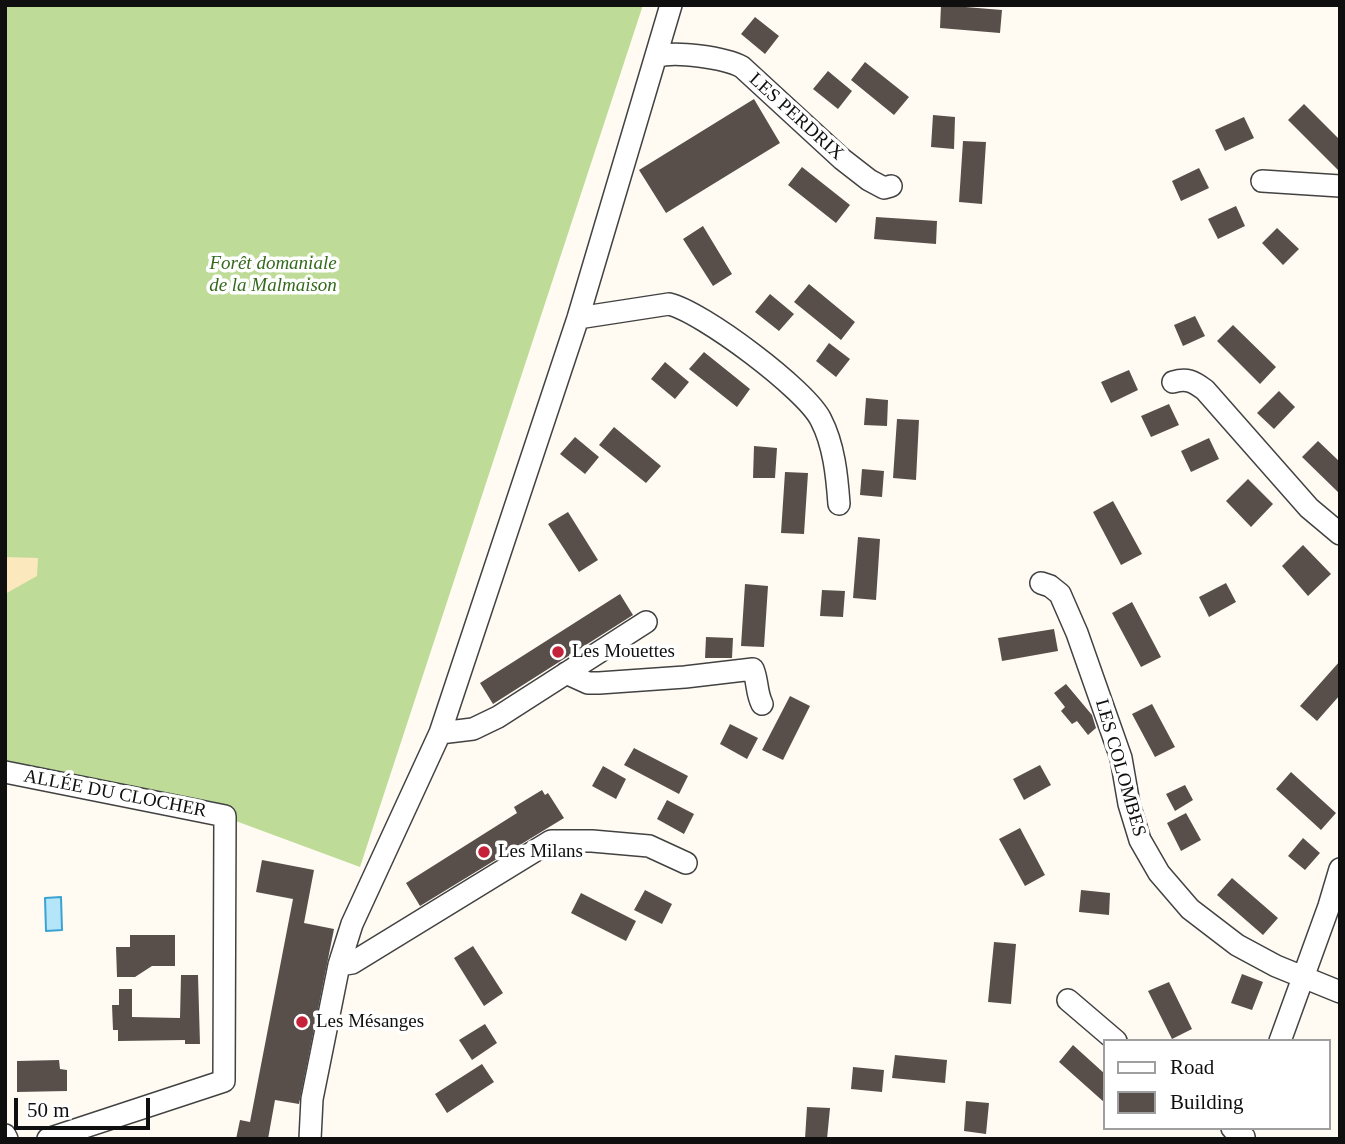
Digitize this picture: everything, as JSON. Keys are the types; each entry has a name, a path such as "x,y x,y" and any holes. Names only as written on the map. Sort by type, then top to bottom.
{"street":[{"path":"310,1139 312,1098 339,965 352,924 440,733 578,318 671,5"},
{"name":"LES PERDRIX","path":"656,57 673,54 712,58 742,67 842,159 876,184 884,188 891,186"},
{"path":"1262,181 1340,186"},
{"path":"578,318 669,304 680,307 713,326 799,391 812,405 828,435 839,504"},
{"path":"1173,382 1184,379 1193,381 1205,390 1309,508 1340,534"},
{"name":"LES COLOMBES","path":"1041,583 1060,594 1077,633 1121,758 1129,804 1140,840 1159,873 1190,909 1222,936 1266,961 1340,992"},
{"path":"440,733 473,729 498,717 646,622"},
{"path":"566,673 588,683 599,683 753,669 757,679 757,693 762,704"},
{"name":"ALLÉE DU CLOCHER","path":"5,772 225,816 225,1082 48,1139"},
{"path":"339,965 352,963 551,841 649,846 686,863"},
{"path":"1281,1039 1340,869"},
{"path":"1068,1000 1114,1039"}],"green space":[{"name":"Forêt domaniale de la Malmaison","path":"5,5 643,5 360,867 233,820 5,764"}],"sand":[{"path":"5,557 38,558 37,576 5,594"}],"water":[{"path":"61,897 62,930 46,931 45,898"}],"building":[{"path":"941,5 1002,10 1000,33 940,28"},
{"path":"755,17 779,36 765,54 741,34"},
{"path":"865,62 909,97 894,115 851,80"},
{"path":"828,71 852,91 838,109 813,89"},
{"path":"754,99 780,143 666,213 639,170"},
{"path":"1304,104 1340,140 1340,172 1288,120"},
{"path":"933,115 955,117 954,149 931,147"},
{"path":"1244,117 1254,138 1225,151 1215,130"},
{"path":"963,141 986,142 982,204 959,202"},
{"path":"802,167 850,205 836,223 788,185"},
{"path":"1199,168 1209,188 1181,201 1172,181"},
{"path":"1236,206 1245,226 1218,239 1208,219"},
{"path":"876,217 937,221 936,244 874,239"},
{"path":"703,226 732,274 713,286 683,239"},
{"path":"1277,228 1299,249 1283,265 1262,243"},
{"path":"809,284 855,322 841,340 794,302"},
{"path":"770,294 794,314 779,331 755,312"},
{"path":"1195,316 1205,336 1183,346 1174,325"},
{"path":"1233,325 1276,367 1260,384 1217,341"},
{"path":"829,343 850,359 836,377 816,361"},
{"path":"704,352 750,389 737,407 689,369"},
{"path":"665,362 689,382 675,399 651,379"},
{"path":"1129,370 1138,390 1111,403 1101,382"},
{"path":"1279,391 1295,407 1274,429 1257,413"},
{"path":"866,398 888,400 887,426 864,425"},
{"path":"1169,404 1179,425 1151,437 1141,416"},
{"path":"897,419 919,420 916,480 893,478"},
{"path":"614,427 661,466 646,483 599,445"},
{"path":"575,437 599,457 585,474 560,454"},
{"path":"1209,438 1219,459 1191,472 1181,451"},
{"path":"1318,441 1340,462 1340,494 1302,457"},
{"path":"754,446 777,448 775,478 753,478"},
{"path":"862,469 884,471 882,497 860,495"},
{"path":"785,472 808,473 804,534 781,533"},
{"path":"1248,479 1273,504 1251,527 1226,501"},
{"path":"1113,501 1142,554 1121,565 1093,512"},
{"path":"568,512 598,560 579,572 548,524"},
{"path":"858,537 880,539 876,600 853,598"},
{"path":"1303,545 1331,574 1308,596 1282,566"},
{"path":"1226,583 1236,602 1209,617 1199,597"},
{"path":"745,584 768,586 764,647 741,646"},
{"path":"822,590 845,591 843,617 820,616"},
{"name":"Les Mouettes","path":"620,594 633,615 493,704 480,683"},
{"path":"1132,602 1161,657 1141,667 1112,613"},
{"path":"1054,629 1058,651 1002,661 998,638"},
{"path":"706,637 733,638 732,658 705,658"},
{"path":"1340,661 1340,695 1317,721 1300,706"},
{"path":"1066,684 1092,715 1096,728 1088,735 1077,721 1072,724 1061,711 1065,707 1054,693"},
{"path":"790,696 810,706 783,760 762,750"},
{"path":"1152,704 1175,747 1155,757 1132,714"},
{"path":"730,724 758,738 747,759 720,744"},
{"path":"634,748 688,776 679,794 624,765"},
{"path":"1040,765 1051,785 1024,800 1013,779"},
{"path":"603,766 626,779 616,799 592,786"},
{"path":"1291,772 1336,813 1321,830 1276,789"},
{"path":"1185,785 1193,800 1175,811 1166,794"},
{"name":"Les Milans","path":"542,790 545,795 548,793 564,818 420,906 406,883 517,813 514,807"},
{"path":"667,800 694,814 684,834 657,819"},
{"path":"1186,813 1201,840 1181,851 1167,823"},
{"path":"1020,828 1045,875 1025,886 999,839"},
{"path":"1303,838 1320,853 1305,870 1288,856"},
{"path":"262,860 314,870 304,923 334,929 299,1104 275,1100 268,1139 236,1139 240,1120 250,1122 293,899 256,892"},
{"path":"1232,878 1278,918 1263,935 1217,895"},
{"path":"645,890 672,904 662,924 634,910"},
{"path":"1081,890 1110,893 1109,915 1079,912"},
{"path":"581,893 636,921 626,941 571,913"},
{"path":"130,935 175,935 175,966 152,966 135,977 117,977 116,947 130,947"},
{"path":"994,942 1016,944 1011,1004 988,1002"},
{"path":"473,946 503,993 484,1006 454,958"},
{"path":"1242,974 1263,982 1252,1010 1231,1003"},
{"path":"181,975 198,975 200,1044 185,1044 185,1040 118,1041 118,1030 113,1030 112,1005 119,1005 119,989 132,989 132,1017 180,1018"},
{"path":"1169,982 1192,1029 1172,1039 1148,991"},
{"path":"485,1024 497,1043 472,1060 459,1040"},
{"path":"1073,1045 1104,1073 1104,1102 1059,1062"},
{"path":"895,1055 947,1060 945,1083 892,1078"},
{"path":"59,1060 60,1069 67,1070 67,1091 17,1092 17,1061"},
{"path":"482,1064 494,1082 447,1113 435,1094"},
{"path":"853,1067 884,1070 882,1092 851,1089"},
{"path":"966,1101 989,1103 986,1134 964,1131"},
{"path":"807,1107 830,1108 827,1139 805,1139"}],"place":[{"name":"Les Mouettes","path":"558,652"},
{"name":"Les Milans","path":"484,852"},
{"name":"Les Mésanges","path":"302,1022"}]}
